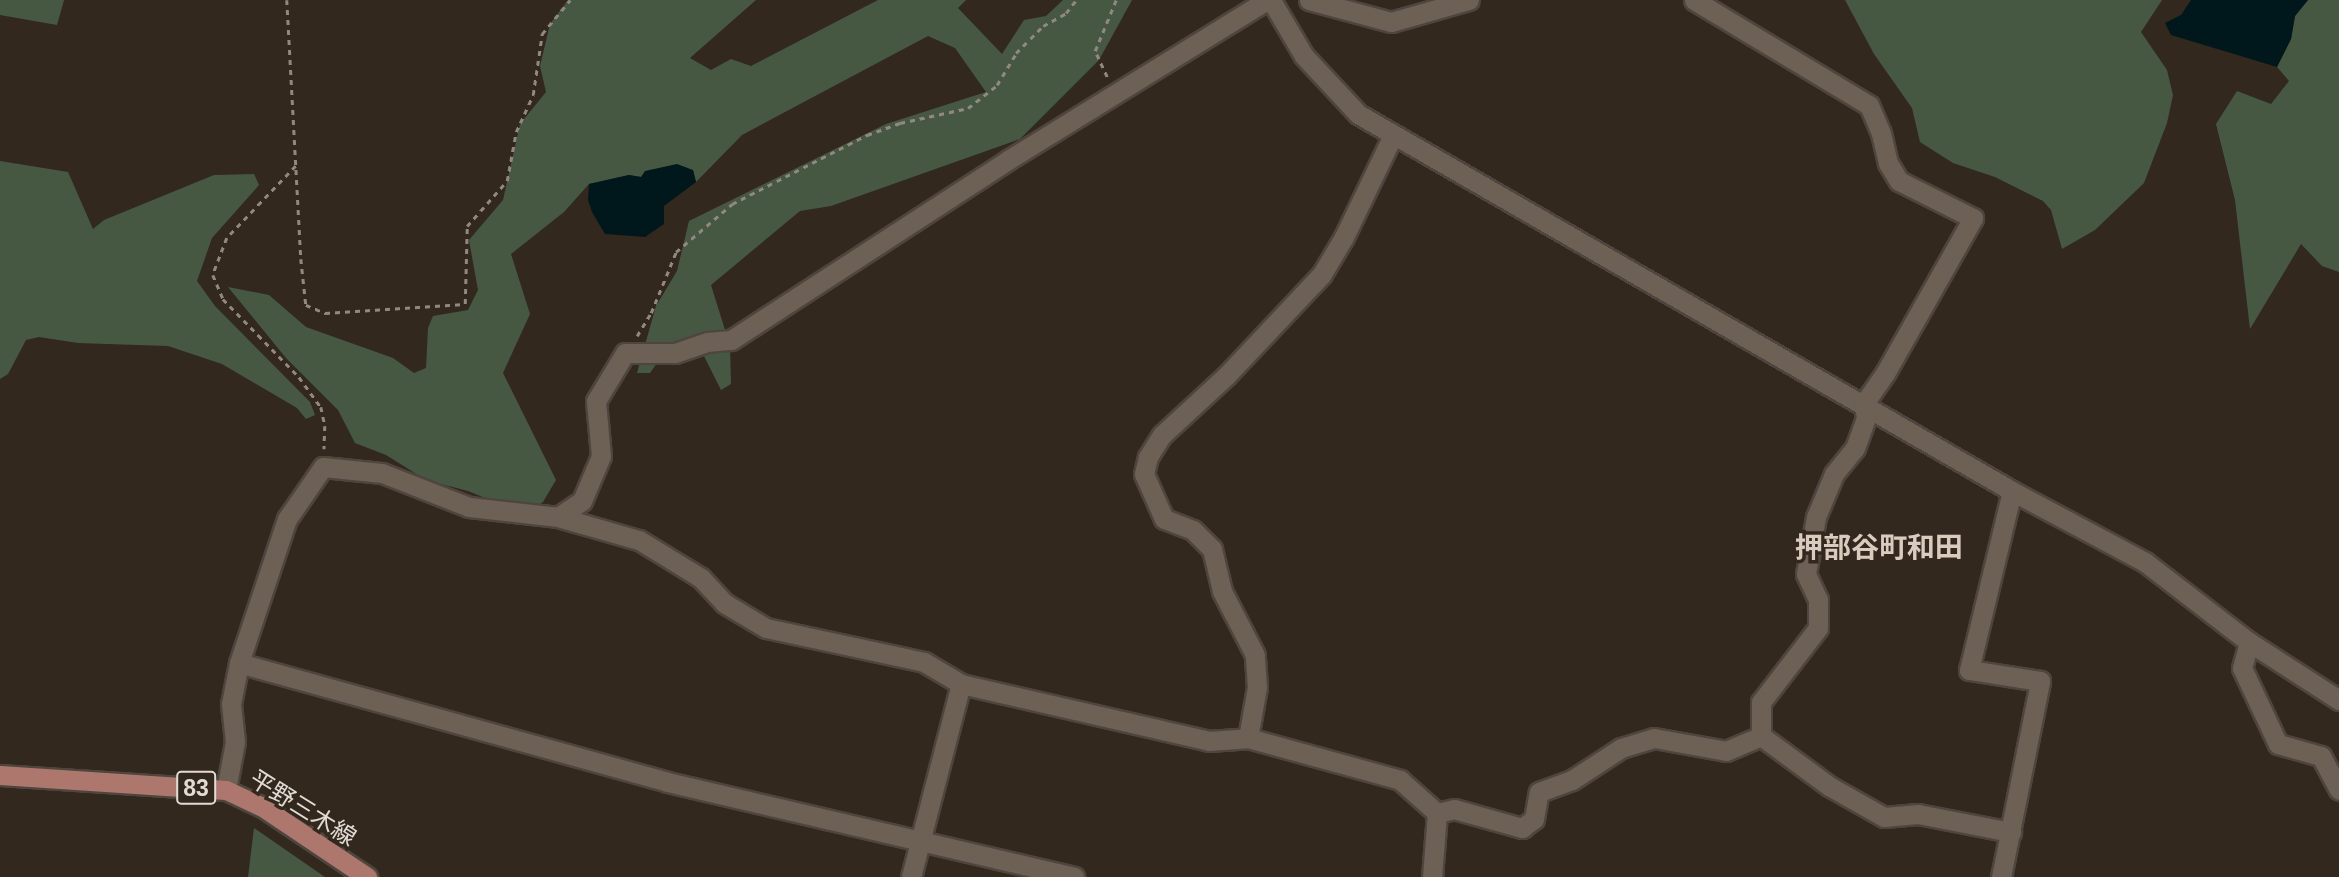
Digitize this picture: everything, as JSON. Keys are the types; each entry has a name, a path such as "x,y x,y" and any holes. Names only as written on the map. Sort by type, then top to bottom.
{"main road":[{"name":"平野三木線","path":"0,775 226,790 261,806 367,877"}],"street":[{"path":"558,517 582,501 601,456 596,401 625,353 675,353 707,342 732,340 1008,160 1270,0 1304,56 1358,114 2012,491 2145,562 2249,642 2339,701"},
{"path":"1309,0 1391,22 1469,0"},
{"path":"1694,0 1869,105 1888,163 1899,181 1973,218 1886,372 1864,404 1866,418 1855,448 1834,474 1816,517 1806,574 1818,600 1818,628 1761,702 1761,736"},
{"path":"1248,738 1257,687 1255,655 1222,591 1212,549 1193,530 1164,520 1144,474 1148,457 1162,435 1226,376 1322,274 1344,237 1393,135"},
{"path":"226,790 235,742 231,704 239,663 287,519 323,467 382,473 469,507 558,517 639,540 701,578 724,603 766,628 924,662 961,684 1209,741 1248,738 1400,780 1437,813"},
{"path":"2001,877 2040,681 1969,670 2012,491"},
{"path":"2249,642 2242,668 2278,744 2321,756 2339,790"},
{"path":"239,663 667,782 1074,877"},
{"path":"911,877 961,684"},
{"path":"1437,813 1454,809 1522,828 1534,818 1539,792 1572,780 1621,748 1654,738 1726,751 1761,736"},
{"path":"1761,736 1829,786 1884,817 1918,814 2011,832"},
{"path":"1432,877 1437,813"}],"path":[{"path":"287,0 306,305 326,313 465,304 467,226 507,181 516,132 533,95 542,34 570,0"},
{"path":"625,353 651,313 677,252 732,204 867,135 900,123 968,108 997,85 1016,53 1043,26 1066,13 1076,0"},
{"path":"1115,94 1095,51 1116,0"},
{"path":"296,166 227,238 213,275 223,299 299,377 321,407 325,426 323,467"}],"green space":[{"path":"0,0 64,0 57,25 0,15"},
{"path":"568,0 756,0 690,58 711,70 731,59 751,66 878,0 966,0 958,8 1002,54 1024,20 1046,16 1063,0 1132,0 1099,60 1020,139 831,206 800,211 711,285 730,346 731,384 721,390 703,354 690,351 664,353 650,373 637,373 656,306 677,271 689,221 886,124 986,92 955,48 928,36 742,135 696,182 693,170 641,177 629,175 589,184 564,212 511,254 530,314 503,373 556,480 543,502 532,509 517,511 468,491 426,480 386,455 355,443 338,410 286,358 228,287 269,295 306,327 393,358 414,373 426,368 428,328 433,316 468,310 478,290 469,240 503,200 520,124 546,92 540,66 550,24"},
{"path":"1845,0 2162,0 2141,32 2167,70 2173,95 2167,123 2144,183 2095,230 2062,249 2051,210 2043,201 1995,177 1953,163 1920,142 1912,108 1874,54"},
{"path":"2308,0 2339,0 2339,272 2322,266 2301,244 2250,329 2235,200 2216,124 2237,91 2271,104 2289,81 2277,67 2291,39 2295,16"},
{"path":"0,161 68,172 93,229 104,220 214,175 254,174 259,185 212,238 197,281 215,306 310,402 315,415 306,419 297,408 222,364 168,346 78,343 39,337 26,340 8,374 0,379"},
{"path":"254,828 325,877 248,877"}],"water":[{"path":"2191,0 2308,0 2295,16 2291,39 2277,67 2171,35 2165,23 2181,15"},
{"path":"677,164 693,170 696,182 664,206 664,224 645,237 605,234 588,200 589,184 629,175 641,177 645,171"}],"district":[{"name":"押部谷町和田","path":"1879,548"}]}
